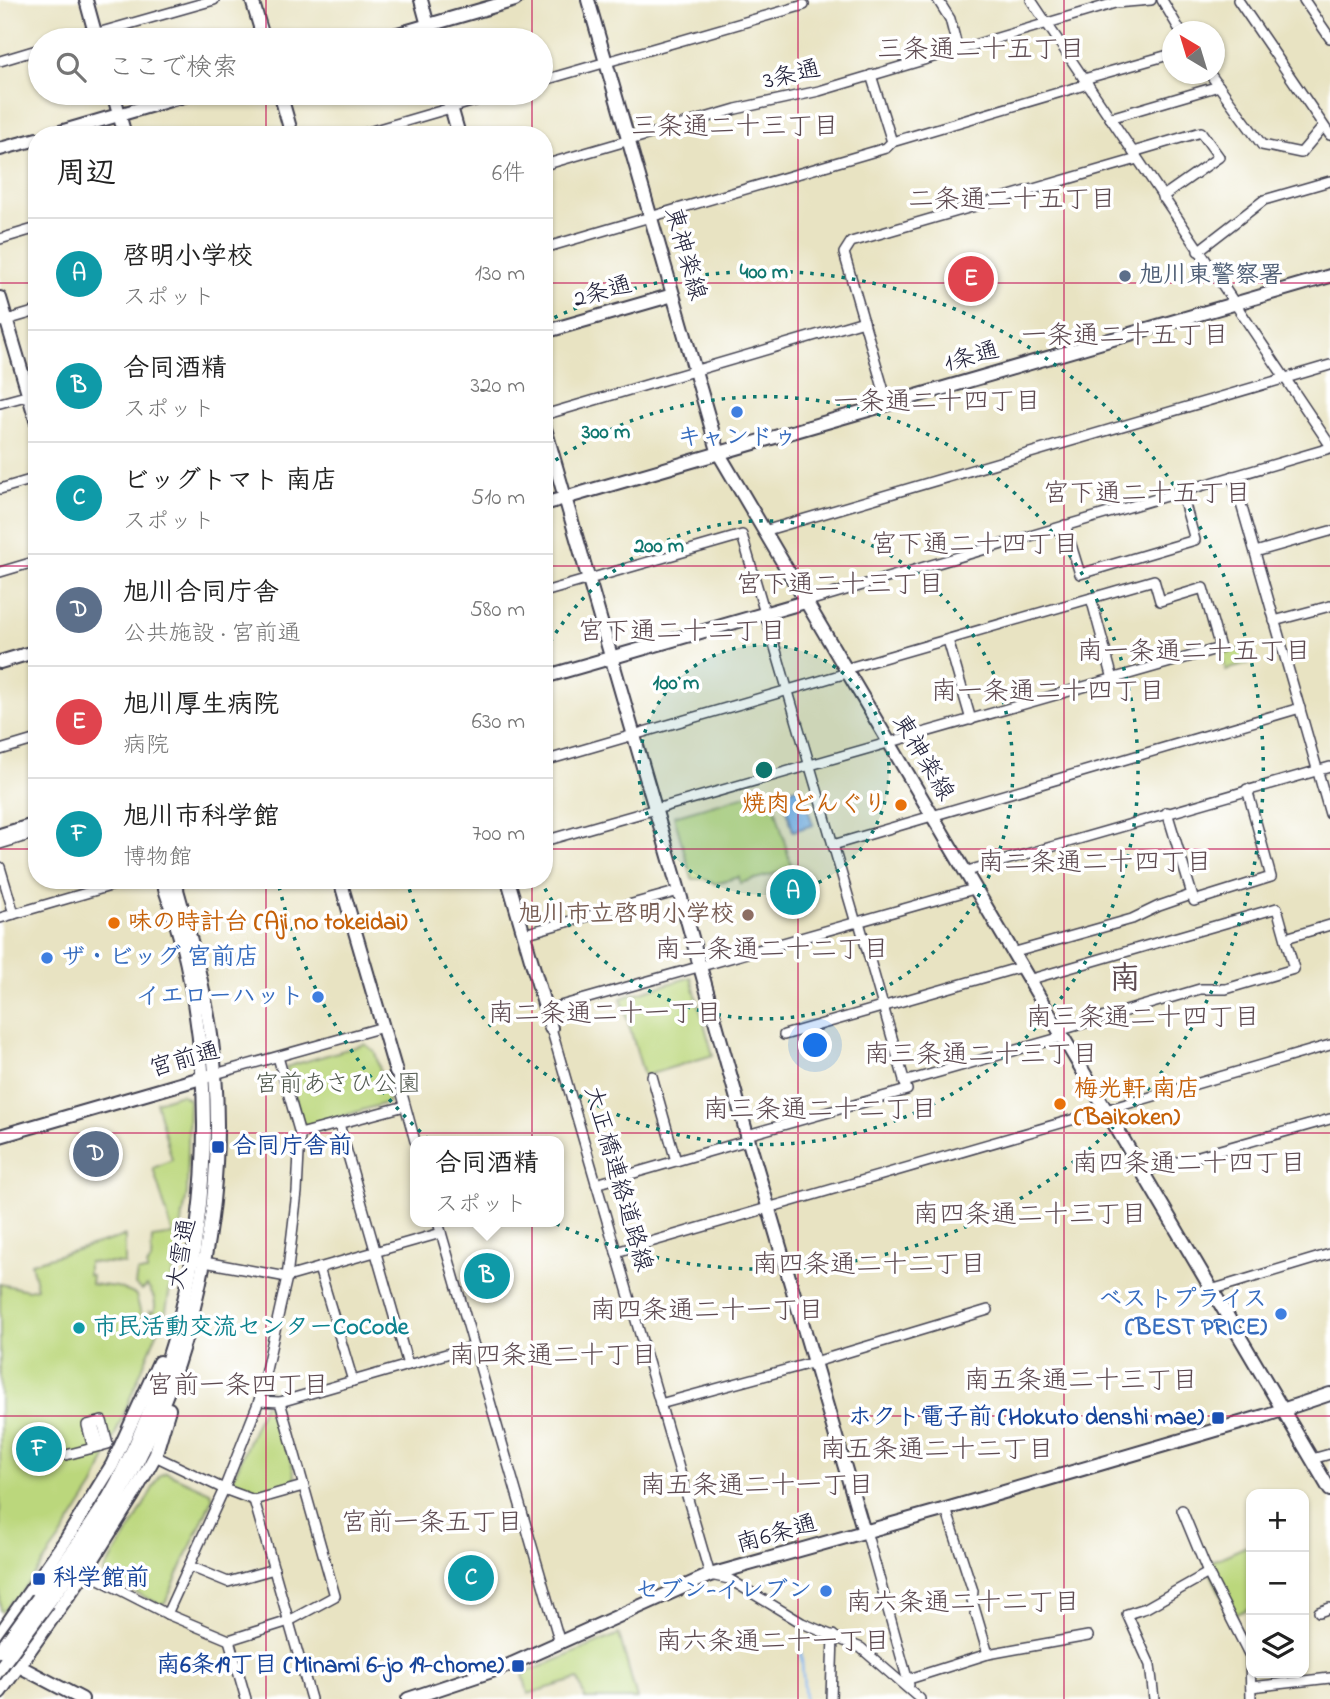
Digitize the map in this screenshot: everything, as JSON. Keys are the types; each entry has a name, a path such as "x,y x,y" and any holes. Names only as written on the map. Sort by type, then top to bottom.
{"street":[{"path":"86,0 94,28"},
{"path":"125,28 214,0"},
{"path":"253,0 261,28"},
{"path":"421,0 428,26"},
{"path":"421,28 515,0"},
{"name":"東神楽線","path":"589,0 719,454 1330,1490"},
{"path":"938,0 950,19 958,50"},
{"path":"553,674 1330,447 1031,0"},
{"name":"3条通","path":"553,162 736,109 819,91 1115,3 1151,0"},
{"path":"1162,0 1174,21"},
{"path":"1110,118 1219,86 1262,145 1301,153 1327,131 1238,0"},
{"path":"1304,0 1330,38"},
{"path":"553,77 804,5"},
{"path":"0,61 28,53"},
{"path":"553,245 886,148 892,142 1162,57"},
{"path":"871,75 892,142"},
{"path":"116,105 122,126"},
{"path":"80,126 151,105"},
{"path":"283,105 289,126"},
{"path":"450,105 456,126"},
{"path":"389,126 461,105"},
{"path":"888,405 844,253 851,242 1135,155 1201,132 1219,157 1162,197"},
{"path":"0,149 28,141"},
{"path":"1198,251 1264,200 1330,181"},
{"path":"0,239 28,231"},
{"name":"1条通","path":"553,501 1330,276"},
{"name":"2条通","path":"553,329 673,295"},
{"path":"0,298 3,321 28,382"},
{"path":"3,321 28,314"},
{"path":"553,412 864,321"},
{"path":"764,531 1330,365"},
{"path":"0,403 28,395"},
{"path":"553,456 910,1690"},
{"path":"1233,476 1330,814"},
{"path":"0,489 28,481"},
{"path":"1065,525 1080,574 1195,540 1181,491"},
{"path":"1255,552 1330,531"},
{"path":"553,590 742,535 907,1090 596,1184"},
{"path":"0,572 28,564"},
{"path":"553,758 788,691 948,639 1154,580 1160,601 1203,588 1220,648 553,838"},
{"path":"1091,598 1112,679"},
{"path":"1274,621 1330,606"},
{"path":"948,639 971,720"},
{"path":"0,662 28,654"},
{"path":"833,845 1300,708"},
{"path":"0,750 28,742"},
{"path":"964,872 1330,767"},
{"path":"1167,813 1194,901 1271,877 1247,789"},
{"path":"0,835 28,827"},
{"path":"0,844 28,836"},
{"path":"0,867 14,914"},
{"path":"546,1010 974,888"},
{"path":"0,918 100,889"},
{"name":"大雪通","path":"165,889 188,970 209,1075"},
{"name":"大雪通","path":"38,1599 93,1522 122,1472 148,1415 170,1355 197,1264 218,1147 200,970 177,889"},
{"path":"343,889 414,1136"},
{"name":"大正橋連絡道路線","path":"511,889 710,1575"},
{"path":"524,934 680,891"},
{"path":"1012,953 1132,919 1191,895"},
{"path":"904,1082 1200,989 1226,989 1294,969 1277,908 1028,980"},
{"path":"1286,938 1330,925"},
{"path":"784,1035 1021,967"},
{"name":"宮前通","path":"0,1136 383,1027"},
{"path":"617,1252 1330,1045"},
{"path":"167,1614 224,1489 259,1401 287,1277 297,1192 300,1134 278,1058"},
{"path":"652,1076 676,1161"},
{"path":"300,1134 405,1106"},
{"path":"1142,1172 1330,1119"},
{"path":"340,1124 408,1365"},
{"path":"440,1227 560,1643"},
{"path":"197,1264 287,1277 442,1233"},
{"path":"1211,1290 1330,1254"},
{"name":"大雪通","path":"38,1599 102,1528 128,1482 163,1402 196,1304 197,1264"},
{"path":"319,1268 353,1381"},
{"path":"0,1692 85,1572 155,1456 196,1304"},
{"path":"660,1404 815,1362 988,1310"},
{"path":"259,1401 280,1402 474,1346"},
{"name":"南6条通","path":"408,1699 485,1674 710,1575 946,1509 1330,1394"},
{"path":"85,1572 167,1614 229,1640 289,1621 335,1596 280,1402"},
{"path":"66,1455 108,1444 102,1422 87,1426 96,1447"},
{"path":"93,1424 96,1447"},
{"path":"89,1434 104,1430"},
{"path":"1312,1459 1330,1454"},
{"path":"155,1456 224,1489 254,1500 303,1486"},
{"path":"254,1500 311,1699"},
{"path":"946,1509 973,1591 972,1600 988,1654"},
{"path":"1182,1510 1208,1573 1250,1656 1251,1699"},
{"path":"189,1566 228,1582 274,1569"},
{"path":"1154,1699 1150,1665 1127,1614 1146,1608 1208,1573"},
{"path":"710,1575 729,1579 802,1623 861,1648 920,1699"},
{"path":"38,1599 26,1603 43,1617 56,1614"},
{"path":"0,1634 38,1599"},
{"path":"0,1651 38,1599"},
{"path":"0,1668 38,1599"},
{"path":"1319,1612 1330,1608"},
{"path":"831,1699 833,1635"},
{"path":"909,1679 988,1654 1087,1636"},
{"path":"229,1640 246,1699"},
{"path":"0,1657 75,1697"},
{"path":"1251,1687 1330,1678"}],"green space":[{"path":"1243,648 1248,664 1226,670 1221,654"},
{"path":"770,788 792,869 740,883 739,877 715,884 704,879 692,879 674,816"},
{"path":"691,977 713,1055 644,1076 621,998"},
{"name":"宮前あさひ公園","path":"365,1044 375,1052 389,1102 304,1128 286,1067"},
{"path":"181,1094 189,1099 187,1193 166,1311 94,1486 16,1601 12,1600 3,1612 0,1610 0,1284 28,1290 37,1288 31,1263 125,1236 125,1264 88,1262 88,1275 92,1275 91,1284 117,1287 136,1295 142,1319 150,1317 149,1311 154,1312 155,1309 154,1298 147,1286 142,1290 135,1285 137,1272 147,1272 151,1261 152,1238 173,1235 153,1168 172,1160 156,1102"},
{"path":"264,1404 275,1405 296,1479 277,1490 255,1495 242,1490 232,1481"},
{"path":"166,1472 210,1492 213,1497 166,1601 161,1605 105,1578 104,1571 160,1475"},
{"path":"1246,1546 1246,1610 1231,1616 1206,1564"},
{"path":"619,1634 637,1699 585,1699 578,1679 528,1694 523,1674"}],"water":[{"path":"801,786 813,825 793,831 782,792"}],"waterway":[{"path":"803,1633 800,1639 805,1699"}],"place":[{"name":"旭川東警察署","path":"1125,276"},
{"name":"旭川厚生病院","path":"971,279"},
{"name":"キャンドゥ","path":"737,412"},
{"name":"焼肉どんぐり","path":"901,805"},
{"name":"啓明小学校","path":"793,892"},
{"name":"旭川市立啓明小学校","path":"748,915"},
{"name":"味の時計台 (Aji no tokeidai)","path":"114,923"},
{"name":"ザ・ビッグ 宮前店","path":"47,958"},
{"name":"イエローハット","path":"318,997"},
{"name":"梅光軒 南店 (Baikoken)","path":"1060,1104"},
{"name":"合同庁舎前","path":"218,1147"},
{"name":"旭川合同庁舎","path":"96,1154"},
{"name":"合同酒精","path":"487,1276"},
{"name":"ベストプライス (BEST PRICE)","path":"1281,1314"},
{"name":"市民活動交流センターCoCode","path":"79,1328"},
{"name":"ホクト電子前 (Hokuto denshi mae)","path":"1218,1418"},
{"name":"旭川市科学館","path":"39,1449"},
{"name":"ビッグトマト 南店","path":"471,1578"},
{"name":"科学館前","path":"39,1579"},
{"name":"セブン-イレブン","path":"826,1591"},
{"name":"南6条19丁目 (Minami 6-jo 19-chome)","path":"518,1666"}],"district":[{"name":"三条通二十五丁目","path":"981,51"},
{"name":"三条通二十三丁目","path":"735,128"},
{"name":"二条通二十五丁目","path":"1012,201"},
{"name":"一条通二十五丁目","path":"1125,337"},
{"name":"一条通二十四丁目","path":"937,403"},
{"name":"宮下通二十五丁目","path":"1147,495"},
{"name":"宮下通二十四丁目","path":"975,546"},
{"name":"宮下通二十三丁目","path":"840,586"},
{"name":"宮下通二十二丁目","path":"682,633"},
{"name":"南一条通二十五丁目","path":"1194,653"},
{"name":"南一条通二十四丁目","path":"1048,693"},
{"name":"南二条通二十四丁目","path":"1095,864"},
{"name":"南二条通二十二丁目","path":"772,951"},
{"name":"南","path":"1125,980"},
{"name":"南二条通二十一丁目","path":"605,1015"},
{"name":"南三条通二十四丁目","path":"1143,1019"},
{"name":"南三条通二十三丁目","path":"981,1056"},
{"name":"南三条通二十二丁目","path":"820,1111"},
{"name":"南四条通二十四丁目","path":"1189,1165"},
{"name":"南四条通二十三丁目","path":"1030,1216"},
{"name":"南四条通二十二丁目","path":"869,1266"},
{"name":"南四条通二十一丁目","path":"707,1312"},
{"name":"南四条通二十丁目","path":"553,1357"},
{"name":"南五条通二十三丁目","path":"1081,1382"},
{"name":"宮前一条四丁目","path":"238,1387"},
{"name":"南五条通二十二丁目","path":"937,1451"},
{"name":"南五条通二十一丁目","path":"757,1487"},
{"name":"宮前一条五丁目","path":"432,1524"},
{"name":"南六条通二十二丁目","path":"963,1604"},
{"name":"南六条通二十一丁目","path":"773,1643"}]}
